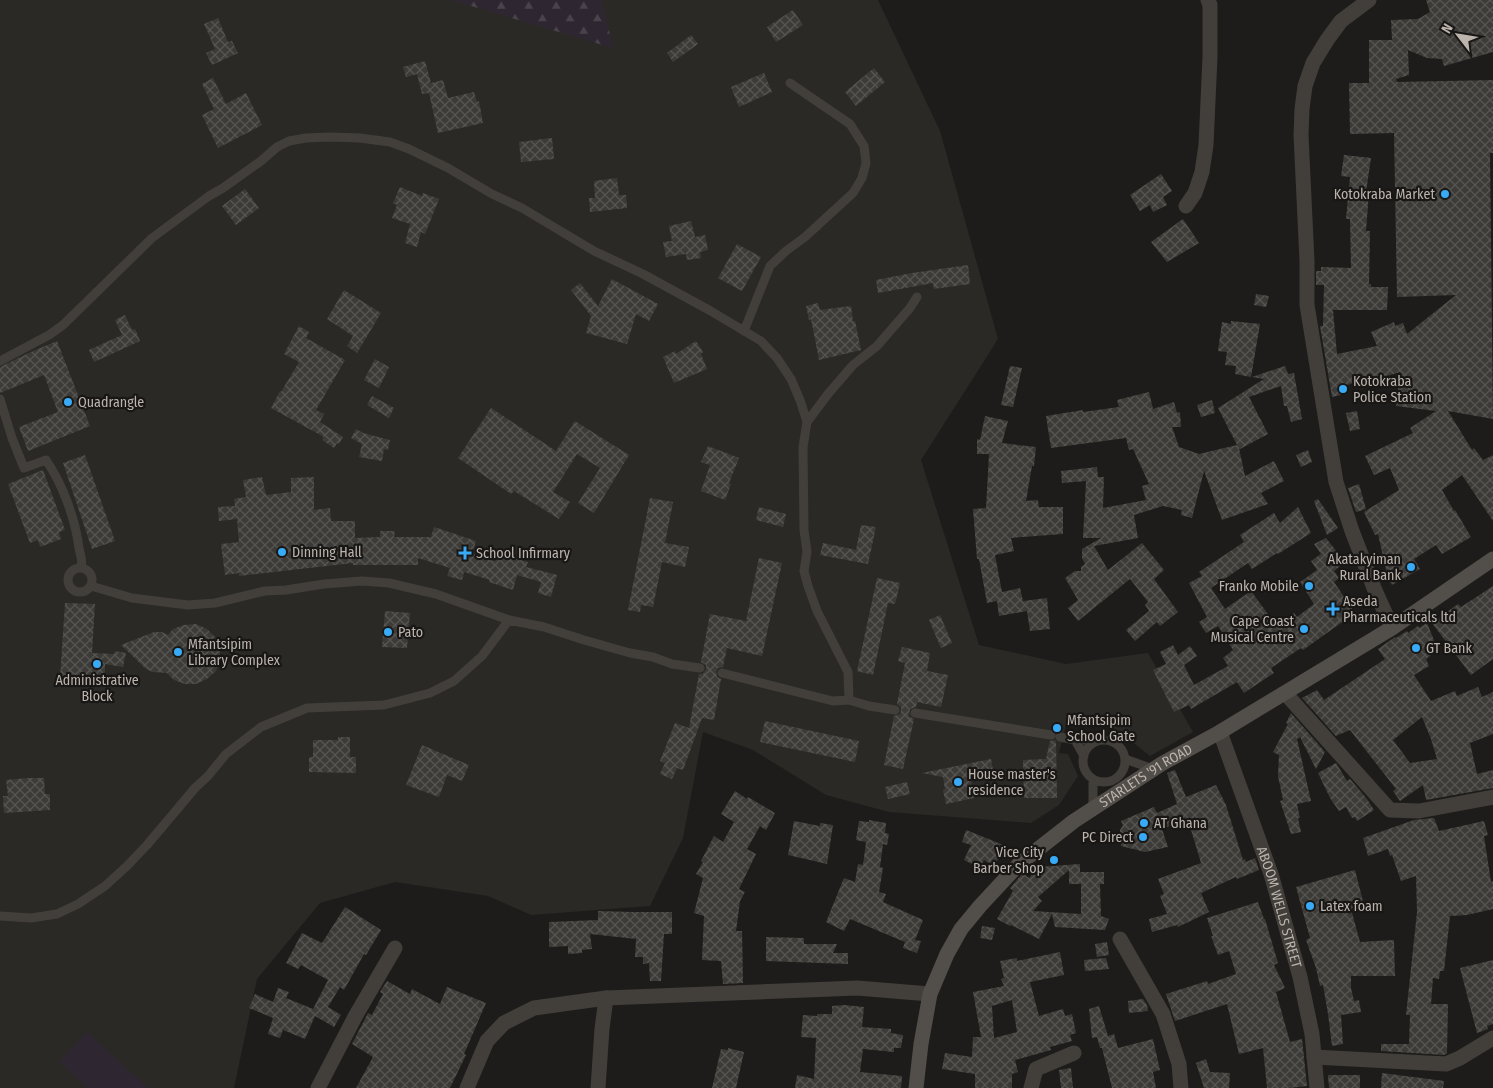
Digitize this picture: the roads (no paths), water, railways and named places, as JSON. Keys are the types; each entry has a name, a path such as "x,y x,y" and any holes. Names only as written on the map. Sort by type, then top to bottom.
{"street":[{"path":"1369,0 1337,27 1313,64 1305,86 1301,135 1307,261 1307,305 1336,482 1352,531 1392,628"},
{"path":"1186,206 1195,193 1202,172 1206,145 1211,2"},
{"name":"STARLETS '91 ROAD","path":"916,1088 921,1044 930,994 947,954 961,929 1019,864 1074,821 1153,769 1220,732 1392,628 1493,559"},
{"path":"1285,693 1390,810 1419,811 1493,798"},
{"name":"ABOOM WELLS STREET","path":"1220,732 1271,874 1300,977 1312,1034 1317,1088"},
{"path":"1120,939 1163,1014 1179,1064 1181,1088"},
{"path":"318,1088 356,1015 395,948"},
{"path":"466,1088 487,1041 504,1022 534,1008 606,998 858,988 930,994"},
{"path":"598,1088 606,998"},
{"path":"1314,1057 1446,1064 1460,1058 1493,1038"},
{"path":"1031,1088 1036,1069 1074,1053"}],"lane":[{"path":"744,331 770,266 853,193 862,178 866,164 864,146 850,124 790,83"},
{"path":"0,361 64,325 152,238 276,148 289,141 306,138 360,138 390,142 409,149 522,208 594,251 684,296 761,341 782,365 791,378 807,422 803,447 806,552 804,571 817,611 848,672 849,700"},
{"path":"807,422 853,364 877,346 910,308 917,296"},
{"path":"0,398 12,438 24,468 46,460 51,468 76,528 82,568"},
{"path":"76,568 82,568 92,574 93,580 92,586 88,591 82,593 71,589 68,577 76,568"},
{"path":"92,586 132,598 188,605 215,604 265,591 324,584 389,583 436,594 509,620 544,627 672,664 700,668"},
{"path":"0,916 31,918 57,914 78,904 105,886 147,845 226,754 261,727 307,708 384,705 430,693 454,681 482,656 509,620"},
{"path":"722,672 833,701 849,700 869,706 895,710"},
{"path":"915,713 1075,740 1109,740 1115,743 1124,753 1125,759 1122,772 1106,782 1093,779 1084,769 1086,750 1096,741"},
{"path":"1075,740 1084,756"},
{"path":"1125,759 1153,769"},
{"path":"1093,779 1093,809"}],"place":[{"name":"Kotokraba Market","path":"1445,194"},
{"name":"Kotokraba Police Station","path":"1343,389"},
{"name":"Quadrangle","path":"68,402"},
{"name":"Dinning Hall","path":"282,552"},
{"name":"School Infirmary","path":"465,553"},
{"name":"Akatakyiman Rural Bank","path":"1411,567"},
{"name":"Franko Mobile","path":"1309,586"},
{"name":"Aseda Pharmaceuticals ltd","path":"1333,609"},
{"name":"Cape Coast Musical Centre","path":"1304,629"},
{"name":"Pato","path":"388,632"},
{"name":"GT Bank","path":"1416,648"},
{"name":"Mfantsipim Library Complex","path":"178,652"},
{"name":"Administrative Block","path":"97,664"},
{"name":"Mfantsipim School Gate","path":"1057,728"},
{"name":"House master's residence","path":"958,782"},
{"name":"AT Ghana","path":"1144,823"},
{"name":"PC Direct","path":"1143,837"},
{"name":"Vice City Barber Shop","path":"1054,860"},
{"name":"Latex foam","path":"1310,906"}]}
